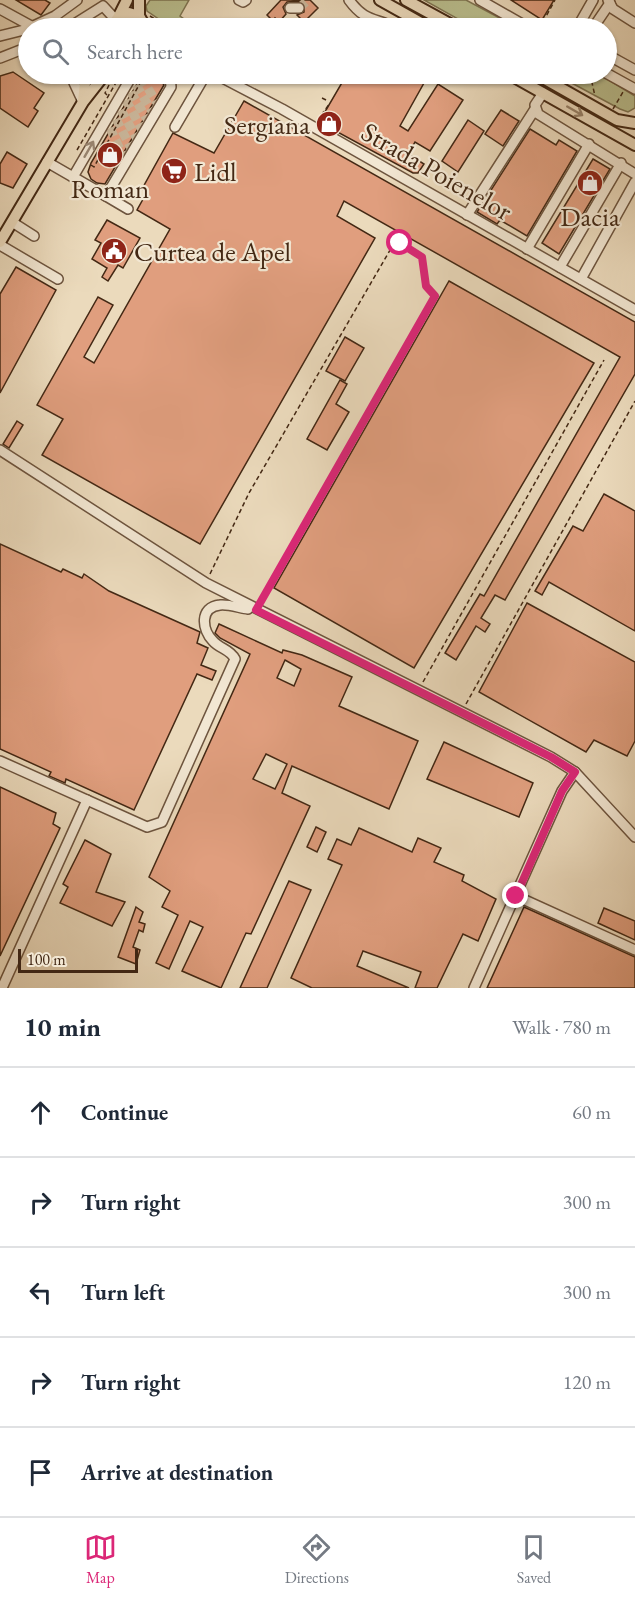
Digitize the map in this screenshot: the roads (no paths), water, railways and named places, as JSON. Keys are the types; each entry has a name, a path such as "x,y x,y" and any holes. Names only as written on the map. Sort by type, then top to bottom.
{"main road":[{"path":"116,18 127,0"},
{"path":"139,0 144,18"},
{"path":"380,0 412,18"},
{"path":"412,2 440,18"},
{"path":"121,18 129,13 138,18"},
{"path":"82,102 86,84"},
{"path":"0,244 82,102 102,84"},
{"path":"527,84 635,145"},
{"path":"554,84 617,120 635,123"}],"street":[{"path":"47,18 77,0"},
{"path":"239,0 243,2 246,0"},
{"path":"349,0 357,11 367,18"},
{"path":"480,0 512,18"},
{"path":"583,18 593,0"},
{"path":"599,18 609,2 613,9 635,23"},
{"path":"84,18 103,6 110,18"},
{"path":"0,9 18,20"},
{"path":"1,36 18,31"},
{"path":"0,58 18,51"},
{"path":"617,60 635,70"},
{"path":"617,80 630,88"},
{"path":"74,84 82,102"},
{"path":"106,196 171,84"},
{"path":"175,127 200,84"},
{"name":"Strada Poienelor","path":"233,84 635,310"},
{"path":"467,215 543,93"},
{"path":"73,177 127,94"},
{"path":"535,109 538,114 621,163 635,174"},
{"path":"617,120 635,118"},
{"path":"527,249 589,144"},
{"path":"47,162 128,209"},
{"path":"560,267 621,163"},
{"path":"581,279 635,182"},
{"path":"12,222 34,236"},
{"path":"0,244 58,279"},
{"path":"0,450 206,583 551,757 575,772 635,837"},
{"path":"0,761 147,827 162,822 235,658 231,652 211,640 204,624 204,615 210,608 220,605 256,610"},
{"path":"474,988 562,791 575,772"},
{"path":"2,988 87,800"},
{"path":"516,896 635,950"}],"tunnel":[{"path":"299,8 308,0"},
{"path":"145,84 157,103"},
{"path":"136,85 153,113"},
{"path":"131,92 148,121"},
{"path":"126,100 142,130"},
{"path":"121,110 137,139"},
{"path":"116,119 131,148"},
{"path":"110,128 124,158"}],"place":[{"name":"Sergiana","path":"329,124"},
{"name":"Roman","path":"110,155"},
{"name":"Lidl","path":"174,171"},
{"name":"Dacia","path":"590,183"},
{"name":"Curtea de Apel","path":"114,251"}]}
